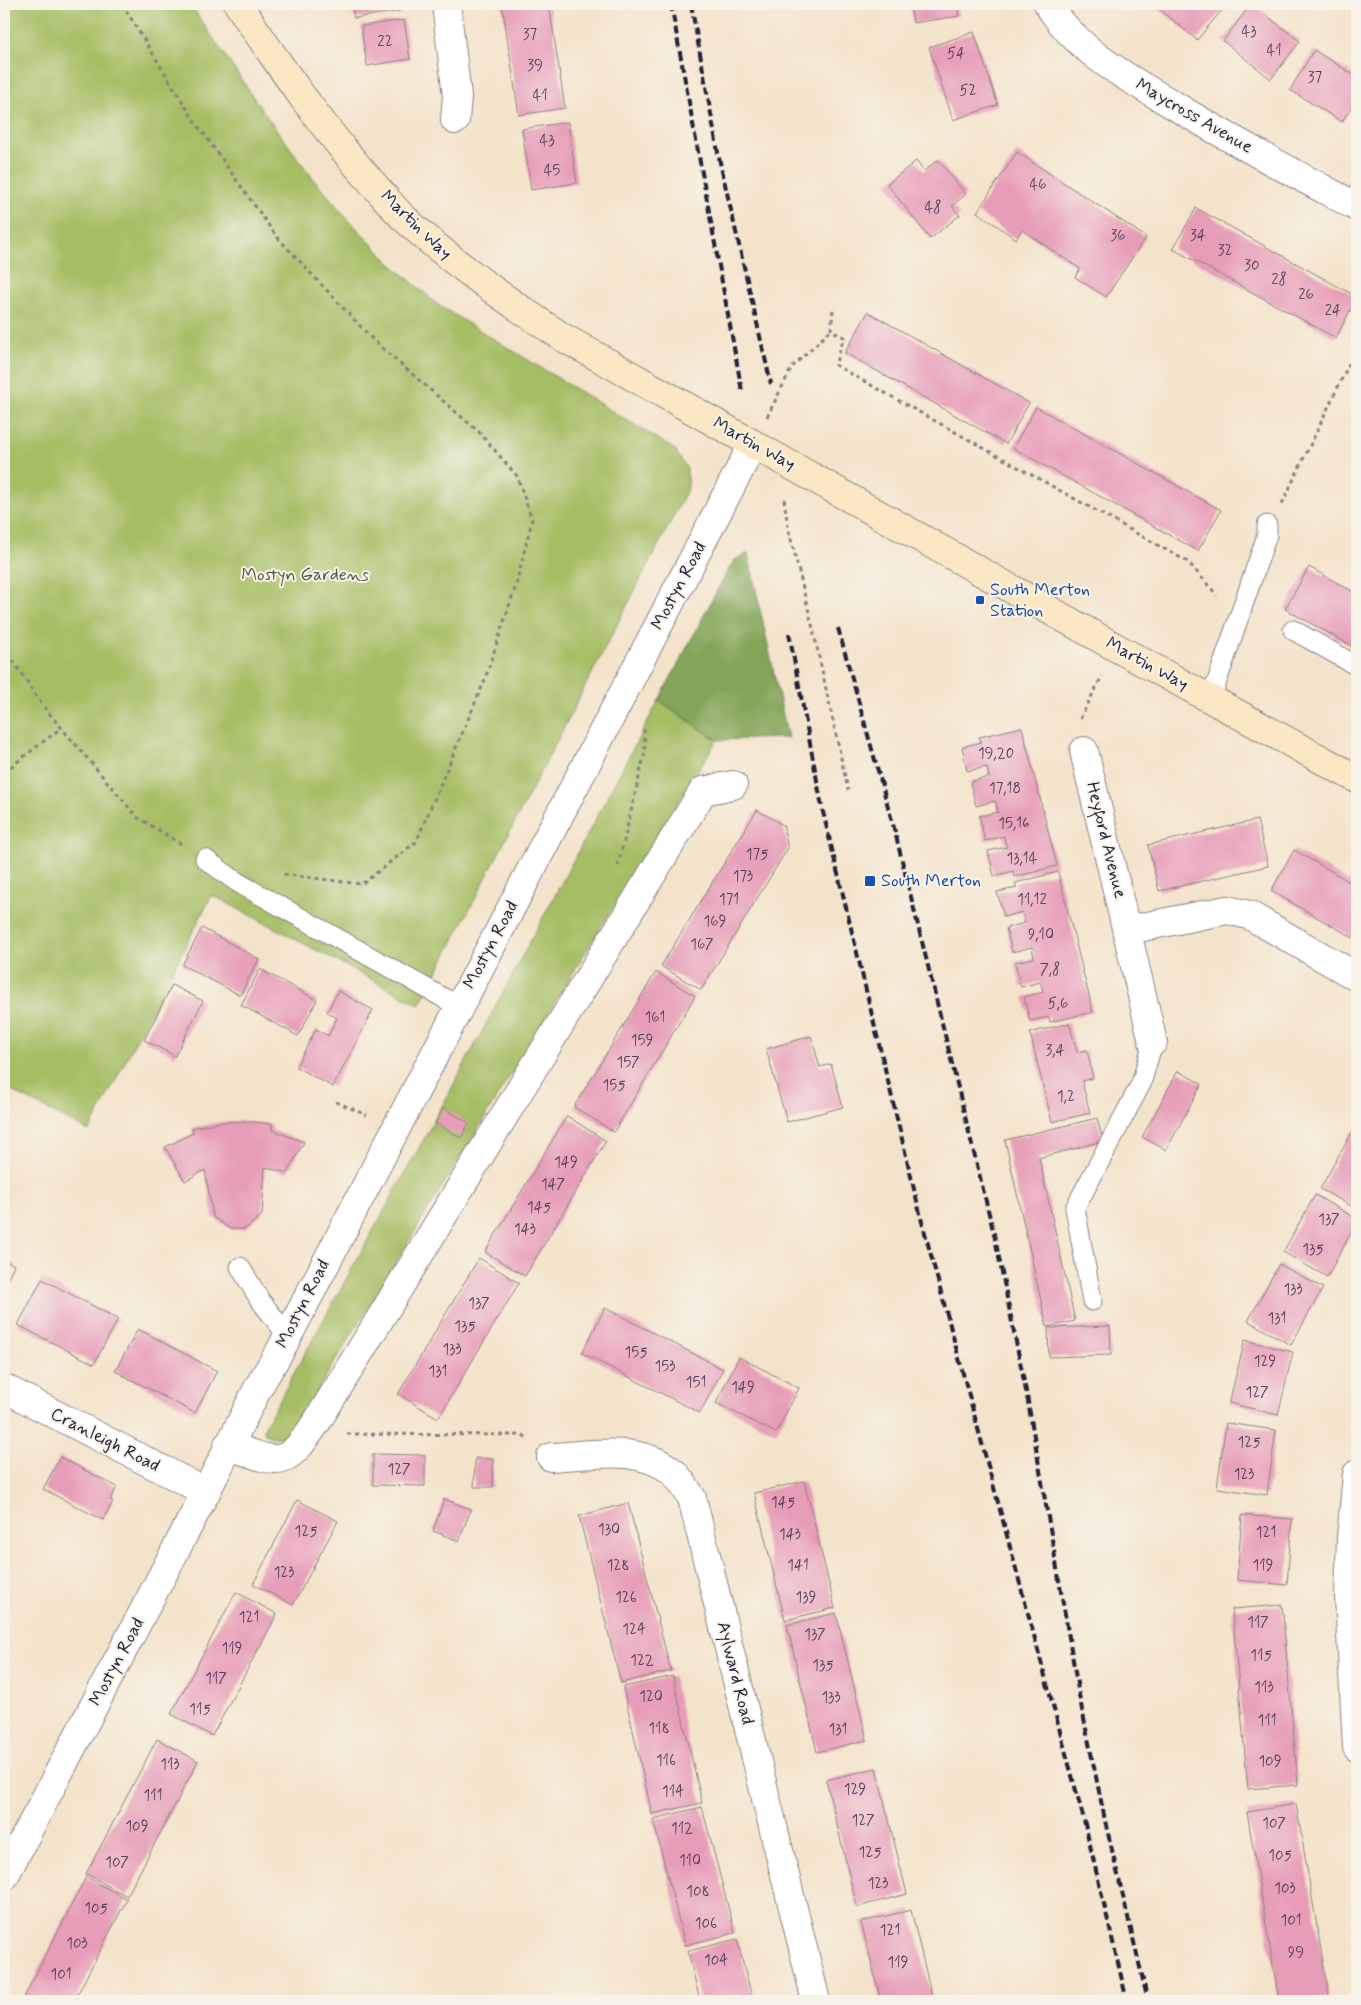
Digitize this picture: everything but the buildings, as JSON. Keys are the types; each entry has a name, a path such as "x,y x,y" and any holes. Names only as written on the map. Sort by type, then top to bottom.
{"main road":[{"name":"Martin Way","path":"238,4 266,46 346,154 404,219 462,270 510,304 564,338 753,444 1117,648 1357,779"}],"street":[{"path":"446,4 457,96 455,120"},
{"name":"Maycross Avenue","path":"1048,4 1053,13 1079,42 1118,72 1222,134 1357,207"},
{"name":"Mostyn Road","path":"4,1877 206,1492 228,1445 753,444"},
{"name":"Heyford Avenue","path":"1084,751 1128,930 1153,1042"},
{"path":"228,1445 272,1460 284,1458 299,1448 704,791 733,785"},
{"path":"1128,930 1227,910 1249,915 1357,976"},
{"name":"Cranleigh Road","path":"4,1388 206,1492"},
{"name":"Aylward Road","path":"551,1457 631,1453 654,1460 674,1474 692,1498 816,2001"},
{"path":"1357,1474 1351,1538 1349,1597 1357,1747"}],"lane":[{"path":"1212,699 1267,535 1267,525"},
{"path":"1293,630 1357,666"},
{"path":"205,859 237,882 458,1006"},
{"path":"1092,1301 1075,1208 1140,1084 1153,1042"},
{"path":"240,1267 260,1300 287,1335"}],"path":[{"path":"122,4 194,120 277,237 374,341 479,432 517,476 532,520 516,585 484,682 416,842 362,884 273,873"},
{"path":"753,444 792,367 831,330 833,310"},
{"path":"831,330 844,337 835,365 1188,562 1240,620"},
{"path":"1267,525 1275,518 1357,347"},
{"path":"780,459 788,527 813,629 848,790"},
{"path":"4,647 43,706 137,818 205,859"},
{"path":"1084,751 1077,724 1117,648"},
{"path":"616,873 645,752 644,724"},
{"path":"4,772 61,728"},
{"path":"318,1420 343,1434 524,1435 551,1457"}],"green space":[{"name":"Mostyn Gardens","path":"4,4 190,4 262,110 312,177 345,216 389,262 438,305 674,449 687,469 688,488 420,1005 212,895 89,1131 4,1087"},
{"path":"748,553 788,738 717,740 659,700 728,570 735,560"},
{"path":"659,700 717,740 294,1428 281,1437 265,1434 266,1424 446,1099"}],"railway":[{"path":"671,4 742,391"},
{"path":"691,4 719,158 771,384"},
{"path":"838,628 894,828 995,1238 1027,1396 1079,1695 1106,1825 1148,2001"},
{"path":"789,633 823,812 922,1222 1084,1820 1127,2001"}],"place":[{"name":"South Merton Station","path":"980,600"},
{"name":"South Merton","path":"870,881"}]}
